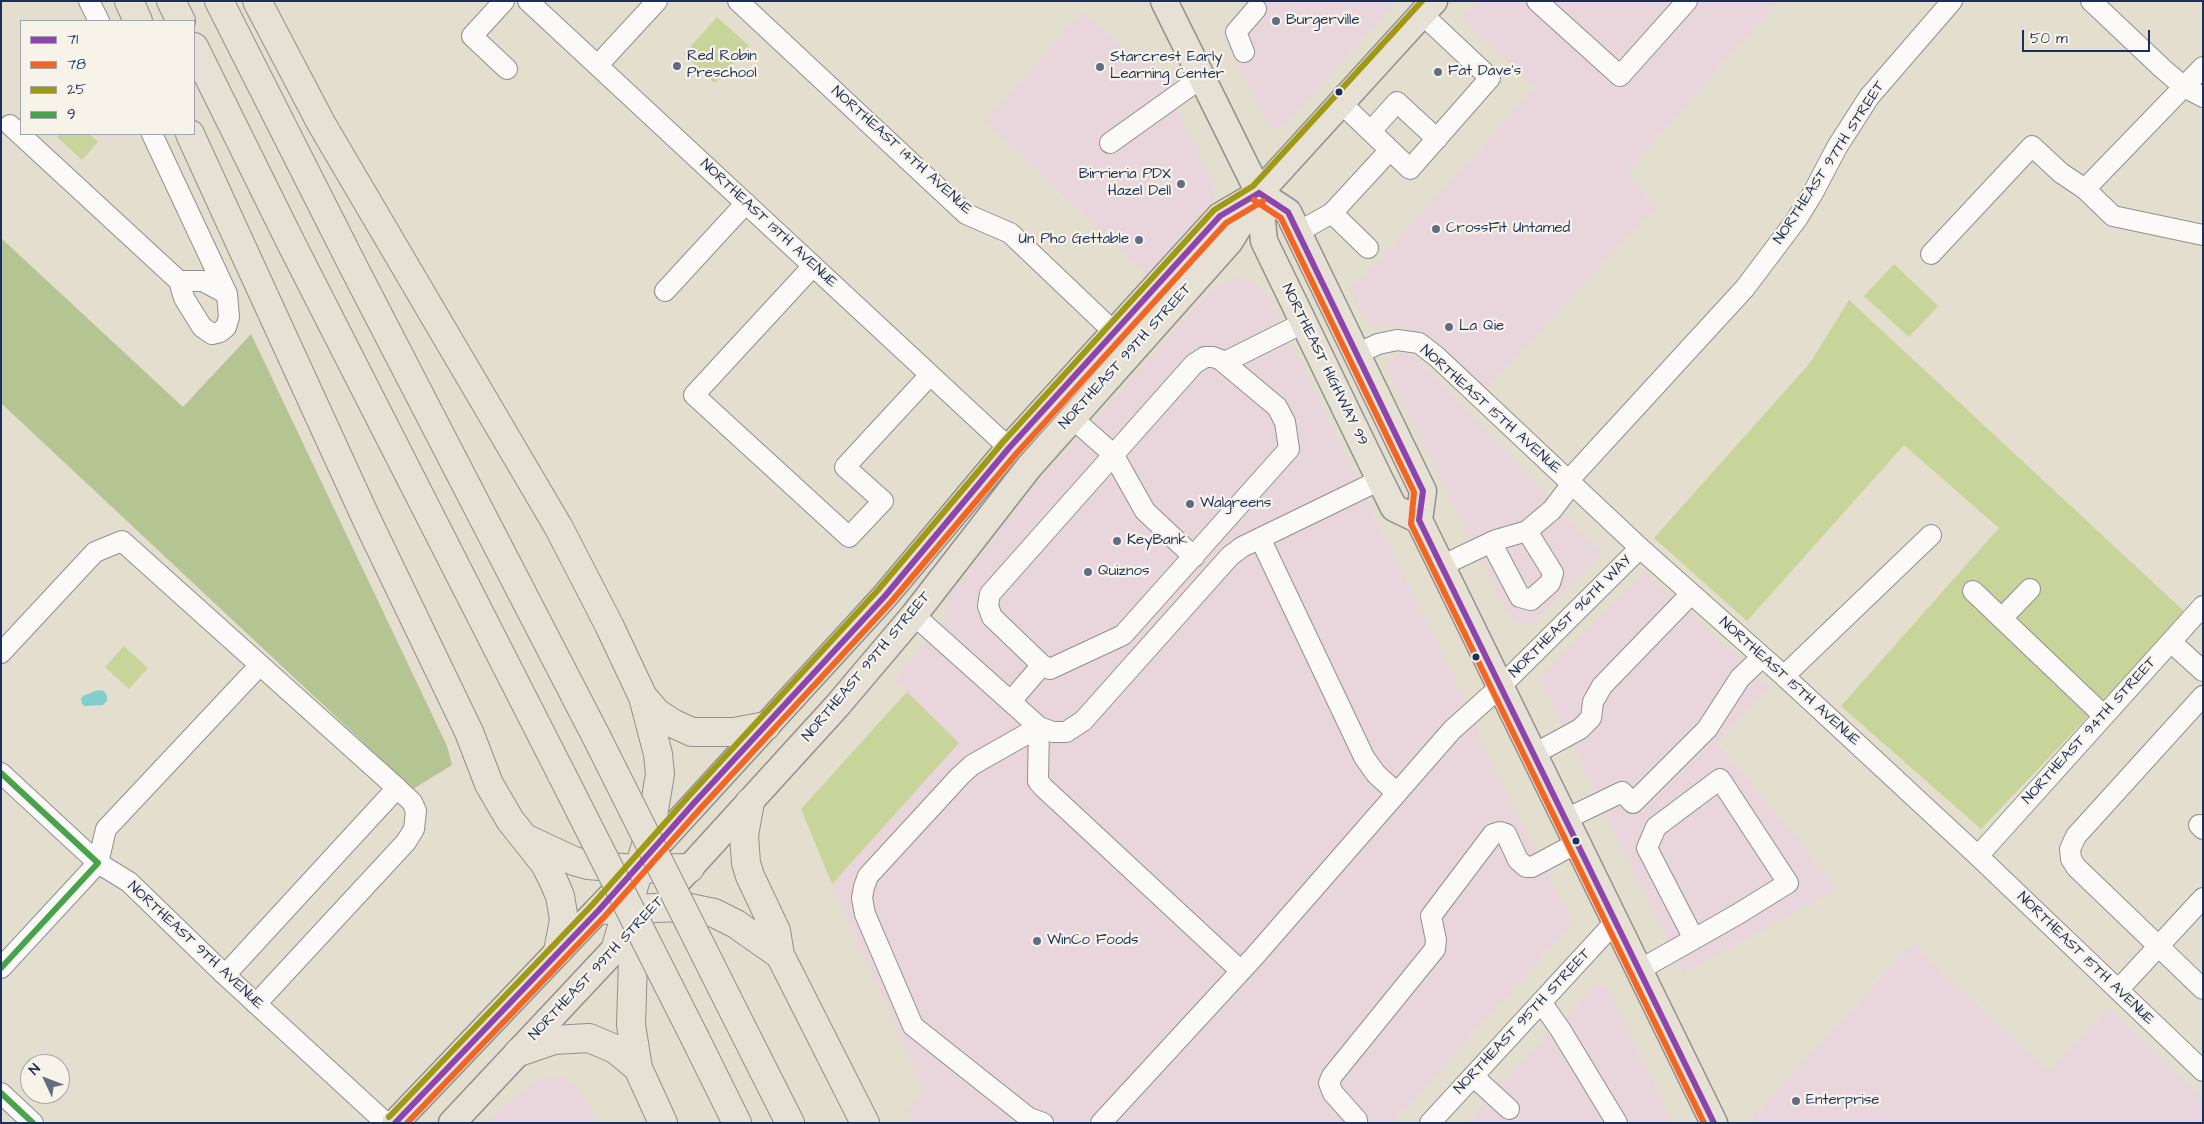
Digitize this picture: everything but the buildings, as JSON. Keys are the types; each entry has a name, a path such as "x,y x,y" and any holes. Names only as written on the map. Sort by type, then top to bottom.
{"highway":[{"path":"129,1 138,20"},
{"path":"171,1 180,20"},
{"path":"219,1 354,268 597,738 790,1123"},
{"path":"257,1 321,122 559,528 609,625 643,697 658,754 660,774 642,868 640,913 633,961 631,1025 638,1068 663,1123"},
{"path":"195,49 290,241 737,1123"},
{"path":"190,135 370,528 469,732 489,784 510,820 545,864 560,896 564,920 558,951"},
{"path":"643,697 657,713 672,723 692,732 734,732 766,726"},
{"path":"750,802 744,835 746,863 776,931 780,955 865,1123"},
{"path":"526,838 574,861 600,867 690,868"},
{"path":"642,868 662,839"},
{"path":"599,910 640,913 685,907 714,913 736,924 780,955"},
{"path":"616,947 640,913"},
{"path":"519,1052 554,1040 589,1038 615,1048 638,1068"}],"main road":[{"name":"NORTHEAST HIGHWAY 99","path":"1164,1 1259,193 1264,242 1380,480 1394,508 1419,520"},
{"name":"NORTHEAST 99TH STREET","path":"640,913 690,868 837,706 917,611 1028,467 1230,242 1259,193 1428,8"},
{"name":"NORTHEAST 99TH STREET","path":"662,839 885,596 1009,448 1220,216 1259,193"},
{"path":"1259,193 1288,212 1298,232 1423,491 1419,520 1714,1123"},
{"path":"917,611 930,576 941,556 1005,477 1009,448"},
{"path":"395,1123 558,951 642,868"},
{"name":"NORTHEAST 99TH STREET","path":"452,1123 616,947"}],"street":[{"path":"90,1 99,20"},
{"path":"504,1 472,36 507,69"},
{"name":"NORTHEAST 13TH AVENUE","path":"528,1 1009,448"},
{"path":"598,65 657,1"},
{"name":"NORTHEAST 14TH AVENUE","path":"738,1 966,214 1010,232 1114,332"},
{"path":"1537,1 1620,76 1687,1"},
{"name":"NORTHEAST 97TH STREET","path":"1527,531 1552,510 1568,490 1568,481 1745,288 1814,193 1837,147 1869,97 1952,1"},
{"path":"2091,1 2184,87 2203,97"},
{"path":"1342,103 1410,169 1490,78 1428,8"},
{"path":"1244,52 1236,37 1236,32 1256,9"},
{"path":"2085,189 2203,67"},
{"path":"1110,143 1201,78"},
{"path":"1371,131 1397,102 1437,139"},
{"path":"10,125 20,134"},
{"path":"21,135 179,281 184,298 202,327 212,334 220,332 226,327 229,317 227,294 152,135"},
{"path":"1932,254 2032,146 2061,173 2085,189 2113,216 2203,235"},
{"path":"1298,232 1332,213 1390,150"},
{"path":"665,291 746,203"},
{"path":"1332,213 1368,248"},
{"path":"814,266 694,395 850,537 883,501 845,466 930,375"},
{"path":"179,281 203,281 227,294"},
{"path":"1225,362 1303,323"},
{"name":"NORTHEAST 15TH AVENUE","path":"1357,354 1378,344 1397,340 1419,343 1437,357 1640,548 1784,676 1978,856 2203,1071"},
{"path":"1205,357 1213,357 1225,362 1276,407 1285,422 1289,449 1123,635 1050,668 1042,665 992,617 988,608 989,598 993,590 1197,361 1205,357"},
{"path":"1072,418 1113,454 1144,511 1194,557"},
{"path":"917,611 1038,727 1060,732 1078,726 1230,556 1260,538 1380,480"},
{"path":"1442,566 1491,542 1527,531 1553,573 1550,584 1531,600 1520,597 1491,542"},
{"path":"1784,676 1931,534"},
{"path":"1260,538 1364,757 1376,774 1397,793"},
{"path":"1,653 95,552 122,542 412,802 416,811 414,829 406,842 256,1004"},
{"name":"NORTHEAST 96TH WAY","path":"1100,1123 1240,970 1452,730 1501,686 1640,548"},
{"path":"2002,618 2030,589"},
{"path":"1973,591 2104,716"},
{"path":"1534,754 1580,729 1591,718 1593,702 1602,686 1691,594"},
{"name":"NORTHEAST 94TH STREET","path":"1978,856 2203,606"},
{"path":"2171,642 2203,671"},
{"path":"1566,819 1622,792 1633,803 1707,729 1740,678 1762,657"},
{"path":"1,968 98,863 106,830 260,665"},
{"path":"1011,701 1042,665"},
{"path":"2203,696 2076,836 2070,849 2071,859 2076,867 2203,989"},
{"path":"1038,727 1038,782 1240,970"},
{"path":"1038,727 972,765 960,776 868,876 862,898 865,914 913,1026 1029,1118 1043,1123"},
{"name":"NORTHEAST 9TH AVENUE","path":"1,773 98,863 128,882 256,1004 386,1123"},
{"path":"1639,970 1694,939 1788,883 1720,779 1656,827 1647,848 1694,939"},
{"path":"225,975 397,788"},
{"path":"1357,1123 1357,1120 1333,1092 1329,1083 1332,1076 1435,949 1436,940 1431,916 1493,834 1500,832 1506,834 1518,860 1526,867 1532,867 1577,843"},
{"path":"2118,990 2203,898"},
{"name":"NORTHEAST 95TH STREET","path":"1430,1123 1615,922"},
{"path":"1541,1002 1560,1029 1617,1123"},
{"path":"1473,1076 1509,1110"},
{"path":"1,1093 33,1123"}],"shaded area":[{"path":"1255,1 1398,1 1282,128 1269,128 1223,36"},
{"path":"1479,1 1779,1 1626,173 1657,206 1486,389 1450,357 1401,325 1375,325 1363,319 1350,291 1535,88 1462,19"},
{"path":"1083,12 1132,55 1143,48 1150,60 1153,59 1216,189 1213,200 1147,276 985,121"},
{"path":"1238,278 1258,284 1269,299 1456,682 1484,747 1573,923 1393,1123 913,1123 906,1110 924,1091 832,884 959,743 894,679 947,618 948,598 1036,484 1213,288"},
{"path":"1406,353 1420,361 1603,554 1533,623 1519,624 1512,620 1505,609 1387,369 1390,360 1395,355"},
{"path":"1644,572 1770,687 1717,743 1822,868 1834,891 1683,973 1539,678"},
{"path":"1913,943 2048,1072 2108,1008 2203,1099 2203,1123 1756,1123 1753,1116"},
{"path":"1599,985 1609,990 1673,1123 1466,1123 1593,986"},
{"path":"549,1077 565,1078 580,1089 597,1123 484,1123 532,1083"}],"green space":[{"path":"717,17 749,46 715,83 684,54"},
{"path":"59,135 90,135 98,142 82,160 57,137"},
{"path":"1,238 183,407 251,334 447,746 452,765 413,789 1,403"},
{"path":"1894,264 1938,306 1909,337 1864,296"},
{"path":"1849,300 2186,613 1981,829 1841,706 1999,528 1904,445 1747,621 1654,538 1810,363"},
{"path":"124,646 148,668 129,689 105,667"},
{"path":"907,692 959,743 832,884 801,809"}],"water":[{"path":"98,690 104,691 107,696 107,701 103,705 85,706 82,704 81,699 83,696"}],"transit line":[{"name":"25","path":"389,1117 593,904 688,797 878,590 1003,442 1214,210 1253,186 1422,1"},
{"name":"71","path":"1259,193 1288,212 1423,491 1419,520 1714,1123"},
{"name":"71","path":"395,1123 599,910 694,803 885,596 1009,448 1220,216 1259,193"},
{"name":"78","path":"1254,200 1281,218 1414,492 1411,524 1704,1123"},
{"name":"78","path":"407,1123 605,916 700,809 891,602 1016,454 1226,223 1263,201"},
{"name":"9","path":"1,773 98,863"},
{"name":"9","path":"1,968 98,863"},
{"name":"9","path":"1,1093 33,1123"}],"place":[{"name":"Burgerville","path":"1276,21"},
{"name":"Red Robin Preschool","path":"677,66"},
{"name":"Starcrest Early Learning Center","path":"1100,67"},
{"name":"Fat Dave's","path":"1438,72"},
{"name":"Birrieria PDX Hazel Dell","path":"1181,184"},
{"name":"CrossFit Untamed","path":"1436,229"},
{"name":"Un Pho Gettable","path":"1139,240"},
{"name":"La Qie","path":"1449,327"},
{"name":"Walgreens","path":"1190,504"},
{"name":"KeyBank","path":"1117,541"},
{"name":"Quiznos","path":"1088,572"},
{"name":"WinCo Foods","path":"1037,941"},
{"name":"Enterprise","path":"1796,1101"}]}
